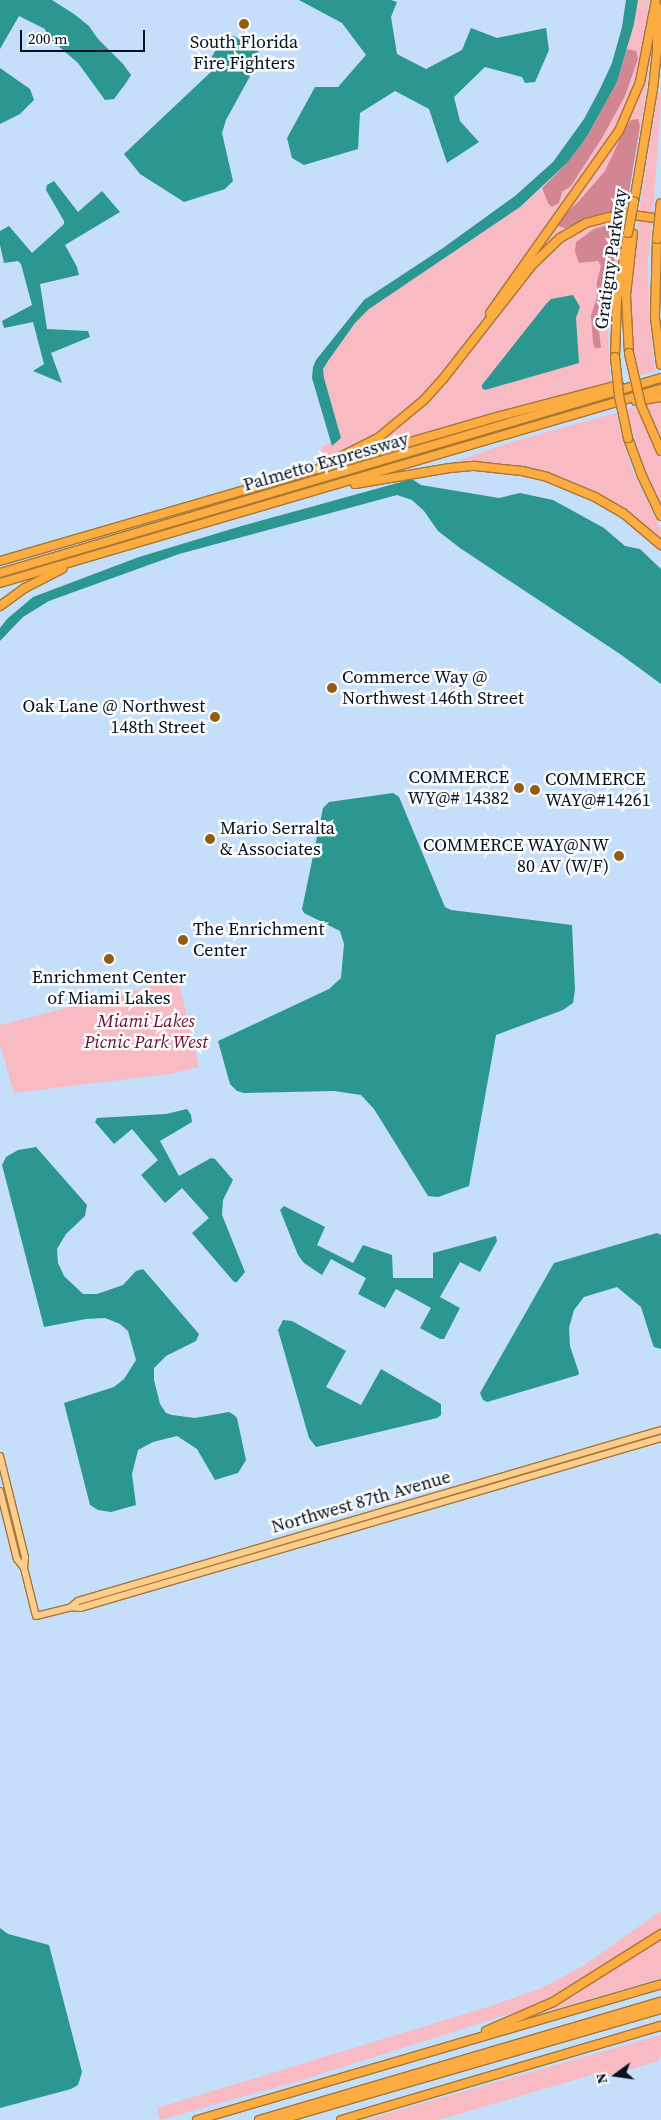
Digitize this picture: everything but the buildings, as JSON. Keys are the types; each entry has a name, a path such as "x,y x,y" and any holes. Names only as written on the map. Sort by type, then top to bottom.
{"highway":[{"name":"Gratigny Parkway","path":"657,0 657,51 653,89 616,307 615,357 619,396 628,438 642,476 661,516"},
{"path":"461,355 619,131 640,82 657,0"},
{"path":"661,198 661,209"},
{"path":"661,203 654,294 661,365"},
{"path":"300,474 358,450 378,438 424,400 533,264 567,234 586,223 609,217 633,215 661,219"},
{"path":"630,233 626,295 628,352 641,406 661,450"},
{"name":"Palmetto Expressway","path":"0,573 661,378"},
{"path":"0,561 500,416 630,382 648,382"},
{"path":"0,583 661,389"},
{"name":"Palmetto Expressway","path":"0,587 661,394"},
{"path":"634,401 661,397"},
{"path":"355,484 450,468 475,466 522,471 547,477 595,497 623,513 661,545"},
{"path":"0,606 25,588 62,569"},
{"path":"450,2046 553,2002 661,1934"},
{"path":"197,2120 661,1984"},
{"path":"259,2120 661,2002"},
{"path":"279,2120 661,2009"},
{"path":"341,2120 661,2026"}],"main road":[{"name":"Northwest 87th Avenue","path":"71,1607 78,1601 661,1430"},
{"name":"Northwest 87th Avenue","path":"24,1568 36,1616 71,1607 80,1608 661,1438"},
{"path":"0,1456 25,1557 24,1568"},
{"path":"0,1491 17,1559 24,1568"}],"green space":[{"path":"638,0 649,0 646,41 639,78 617,129 442,376 416,404 382,432 323,463 320,457 322,447 330,442 332,446 341,438 324,378 323,369 328,361 355,323 369,309 520,207 542,188 548,203 571,186 602,138 630,83 635,68 634,50 627,49"},
{"path":"650,46 652,46 645,101 625,212 612,213 551,241 520,277 612,145"},
{"path":"658,92 661,93 661,101 653,214 639,212"},
{"path":"624,219 610,301 608,339 611,384 349,458 412,413 536,263 562,240 586,226"},
{"path":"638,219 653,220 648,260 649,314 655,371 635,377 627,306"},
{"path":"661,400 661,506 644,469 626,409"},
{"path":"616,413 631,467 661,530 661,543 595,493 563,478 532,468 512,466 442,466 518,440"},
{"name":"Miami Lakes Picnic Park West","path":"178,979 199,1067 169,1074 14,1093 0,1044 0,1025"},
{"path":"661,1911 661,1930 571,1987 531,2007 299,2081 160,2120 157,2108 491,2006 542,1988 583,1966"},
{"path":"661,1938 661,1978 538,2014 576,1992"},
{"path":"661,2035 661,2056 658,2061 604,2077 602,2072 438,2120 364,2120"}],"shaded area":[{"path":"0,0 52,0 89,26 98,39 123,64 131,75 114,99 105,100 78,63 48,37 45,29 19,16 0,49"},
{"path":"299,0 391,0 397,2 391,17 397,54 426,69 462,50 471,28 497,38 546,28 549,50 535,82 525,83 522,77 485,67 454,97 460,121 479,142 447,163 429,109 395,91 360,113 358,149 304,165 292,158 287,138 315,87 338,87 366,55 342,23"},
{"path":"626,0 638,0 634,24 617,82 586,138 568,162 520,207 369,309 355,323 328,361 323,369 324,378 341,438 332,446 312,378 316,360 364,300 443,248 515,196 553,162 584,119 612,63 622,27"},
{"path":"234,36 258,51 260,58 226,120 222,133 233,181 225,189 184,202 140,174 124,154 213,70 208,63 223,38"},
{"path":"627,49 636,51 638,59 625,96 602,138 571,186 562,192 559,203 552,207 548,203 542,188 568,162 586,138 617,82"},
{"path":"0,68 30,89 34,100 20,114 0,124"},
{"path":"638,119 640,126 626,211 603,214 565,228 558,226 560,219 578,202 605,171 625,128 631,120"},
{"path":"54,181 78,212 102,191 120,212 65,245 77,267 79,275 40,284 47,329 88,331 90,337 51,353 62,383 33,371 44,364 33,322 4,328 2,321 32,305 21,264 18,261 4,263 0,245 0,231 9,226 32,253 64,224 46,190 47,185"},
{"path":"624,220 610,279 604,291 598,323 601,348 595,348 591,316 597,297 597,281 601,266 598,261 579,263 575,251 576,242 594,229"},
{"path":"573,295 580,307 576,318 579,363 485,390 482,388 482,385 546,304 551,299"},
{"path":"412,479 421,485 499,498 520,493 553,500 604,528 625,546 640,549 661,569 661,684 620,654 460,548 438,531 424,511 412,500 397,495 179,554 49,601 23,617 0,641 0,628 7,619 33,597 139,557 238,527"},
{"path":"393,793 399,797 445,907 451,910 572,925 575,990 573,1003 563,1010 496,1035 469,1186 438,1197 428,1196 374,1109 361,1095 334,1091 244,1093 237,1091 230,1084 218,1041 329,989 341,978 344,944 340,931 304,913 302,909 323,808 329,802"},
{"path":"187,1109 191,1115 192,1122 160,1141 179,1176 211,1158 215,1159 233,1180 223,1200 222,1215 245,1272 237,1282 234,1282 192,1233 209,1218 182,1188 165,1203 141,1175 158,1160 132,1129 114,1144 95,1122 97,1118 166,1114"},
{"path":"36,1147 87,1205 85,1216 66,1234 57,1249 58,1263 64,1276 83,1294 97,1294 123,1285 136,1271 143,1269 199,1334 196,1341 166,1356 154,1368 154,1380 160,1404 166,1413 172,1415 195,1418 229,1412 234,1415 237,1418 246,1460 238,1473 215,1480 197,1449 177,1436 153,1442 138,1450 132,1474 136,1505 111,1512 98,1510 90,1505 64,1403 114,1387 124,1379 136,1360 128,1331 120,1324 105,1318 86,1319 44,1327 2,1165 6,1157 18,1150"},
{"path":"284,1206 325,1227 317,1245 353,1263 363,1245 392,1255 393,1278 433,1278 433,1253 496,1236 497,1241 480,1272 460,1262 440,1297 460,1308 444,1339 440,1339 420,1328 431,1308 396,1289 385,1308 358,1294 366,1278 331,1259 322,1275 304,1263 298,1255 280,1210"},
{"path":"657,1233 661,1235 661,1349 654,1347 641,1307 617,1287 584,1297 574,1310 569,1328 570,1346 578,1375 487,1402 483,1400 480,1393 554,1263"},
{"path":"283,1320 292,1321 346,1351 326,1387 361,1405 381,1369 441,1404 441,1415 437,1418 316,1447 309,1438 278,1330"},
{"path":"0,1928 8,1934 49,1945 82,2072 78,2085 71,2089 0,2108"}],"place":[{"name":"South Florida Fire Fighters","path":"244,24"},
{"name":"Commerce Way @ Northwest 146th Street","path":"332,688"},
{"name":"Oak Lane @ Northwest 148th Street","path":"215,717"},
{"name":"COMMERCE WY@# 14382","path":"519,788"},
{"name":"COMMERCE WAY@#14261","path":"535,790"},
{"name":"Mario Serralta & Associates","path":"210,839"},
{"name":"COMMERCE WAY@NW 80 AV (W/F)","path":"619,856"},
{"name":"The Enrichment Center","path":"183,940"},
{"name":"Enrichment Center of Miami Lakes","path":"109,959"}]}
